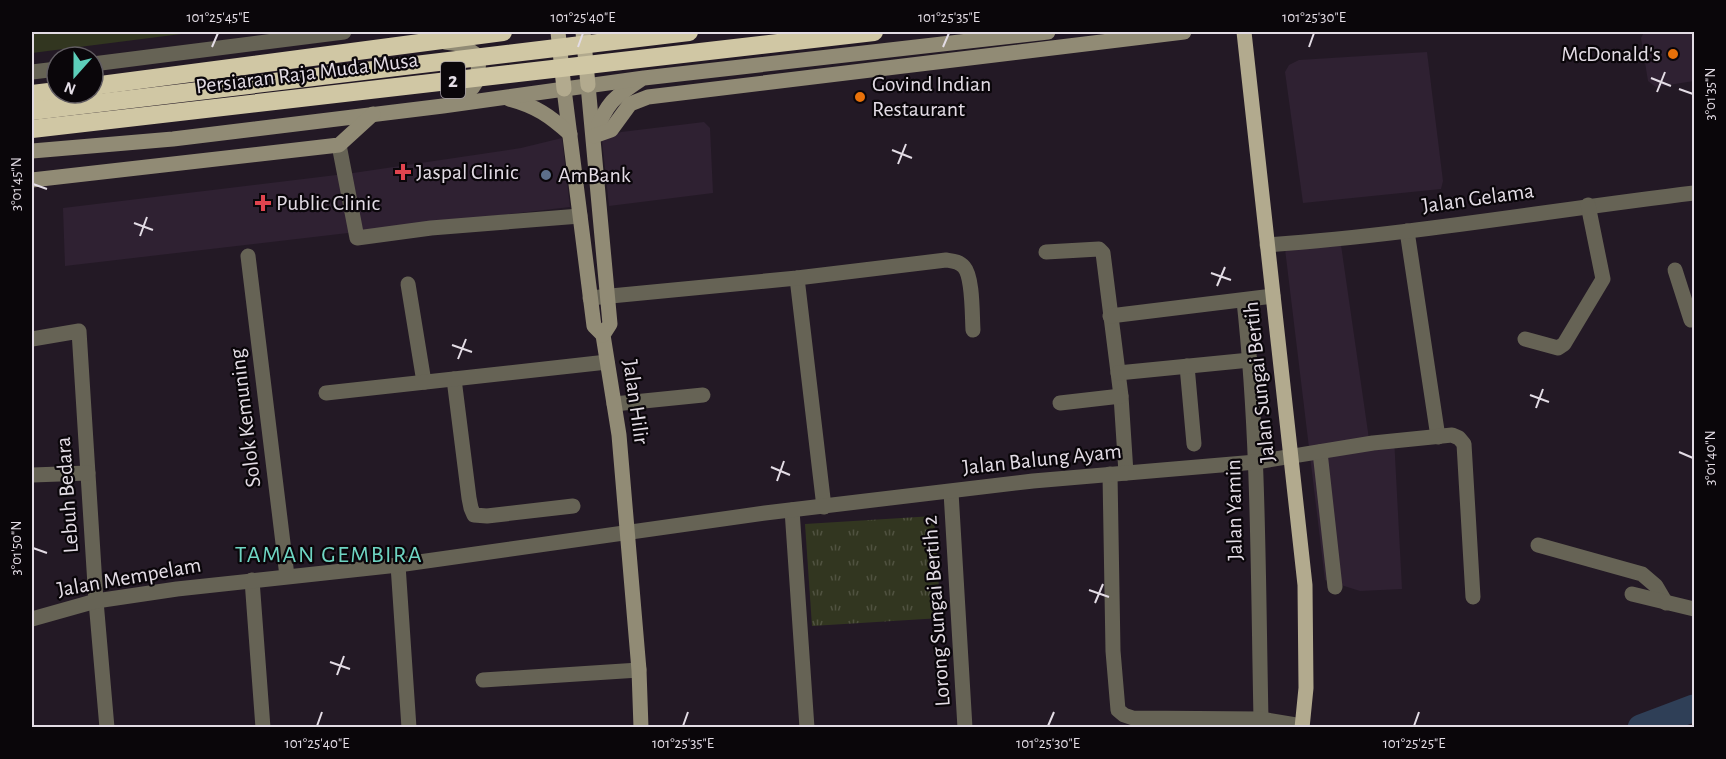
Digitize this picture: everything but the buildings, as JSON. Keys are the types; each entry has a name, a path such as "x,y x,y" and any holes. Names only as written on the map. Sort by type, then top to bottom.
{"highway":[{"path":"105,84 503,32"},
{"name":"Persiaran Raja Muda Musa","path":"32,111 689,32"},
{"name":"Persiaran Raja Muda Musa","path":"32,129 874,32"}],"main road":[{"path":"558,32 564,89"},
{"path":"583,32 588,86"},
{"name":"Jalan Sungai Bertih","path":"1244,32 1305,585 1306,688 1302,727"}],"street":[{"path":"105,63 344,32"},
{"path":"640,32 630,46 631,55 639,65 679,74"},
{"path":"32,151 173,139 443,106 644,78 1048,32"},
{"path":"594,136 611,130 630,104 648,97 1184,32"},
{"path":"439,41 460,44 478,56 480,74 470,92 443,106"},
{"path":"267,43 270,63"},
{"path":"892,50 984,56"},
{"path":"594,136 604,110 619,94 644,78"},
{"name":"Jalan Hilir","path":"588,86 610,324 598,331"},
{"name":"Jalan Hilir","path":"564,89 590,298 607,362 619,435 639,670 641,728"},
{"path":"502,97 527,103 547,113 570,134"},
{"path":"32,180 339,145 373,114"},
{"path":"173,139 178,162"},
{"path":"339,145 357,238 431,228 580,216"},
{"name":"Jalan Gelama","path":"1267,244 1342,239 1695,193"},
{"path":"1525,339 1558,348 1564,344 1603,279 1588,206"},
{"path":"1407,231 1438,437"},
{"path":"1046,252 1099,249 1103,253 1121,396 1126,473"},
{"name":"Solok Kemuning","path":"248,256 287,576"},
{"path":"590,298 797,278 946,260 965,267 969,278 973,330"},
{"path":"1675,270 1691,320"},
{"path":"797,278 824,507"},
{"path":"408,284 424,382"},
{"path":"1110,316 1273,296"},
{"name":"Jalan Yamin","path":"1244,301 1256,462 1261,719"},
{"name":"Lebuh Bedara","path":"32,339 79,331 96,601 107,728"},
{"path":"1118,373 1250,360"},
{"path":"326,393 607,362"},
{"path":"1187,366 1194,444"},
{"path":"454,379 469,498 474,515 488,516 573,506"},
{"path":"614,404 704,395"},
{"path":"1060,403 1121,396"},
{"name":"Jalan Balung Ayam","path":"628,531 1032,481 1256,462 1373,443 1452,435 1464,444 1473,597"},
{"path":"1320,452 1335,586"},
{"path":"32,475 88,473"},
{"path":"1110,474 1113,651 1118,710 1133,718 1261,719 1302,727"},
{"name":"Lorong Sungai Bertih 2","path":"951,492 965,728"},
{"path":"792,510 807,728"},
{"name":"Jalan Mempelam","path":"32,618 96,601 252,580 399,564 628,531"},
{"path":"1538,545 1642,574 1656,586 1666,603"},
{"path":"399,564 409,728"},
{"path":"252,580 263,728"},
{"path":"1632,594 1695,609"},
{"path":"483,680 639,670"}],"shaded area":[{"name":"McDonald's","path":"1644,32 1694,32 1694,81 1656,87 1648,81 1641,38"},
{"path":"1427,52 1443,181 1441,189 1303,203 1285,72 1289,65 1299,60"},
{"path":"704,122 710,128 713,193 609,206 602,141 621,132"},
{"path":"562,138 570,207 65,266 63,208 353,173 521,148"},
{"path":"1341,245 1369,439 1394,437 1402,589 1360,591 1325,580 1285,249"}],"green space":[{"path":"32,32 197,32 95,45 45,45 45,51 32,53"},
{"path":"934,516 941,618 812,626 805,524"}],"waterway":[{"path":"1641,728 1694,708"}],"place":[{"name":"McDonald's","path":"1673,54"},
{"name":"Govind Indian Restaurant","path":"860,97"},
{"name":"Jaspal Clinic","path":"403,172"},
{"name":"AmBank","path":"546,175"},
{"name":"Public Clinic","path":"263,203"}],"district":[{"name":"TAMAN GEMBIRA","path":"329,555"}]}
